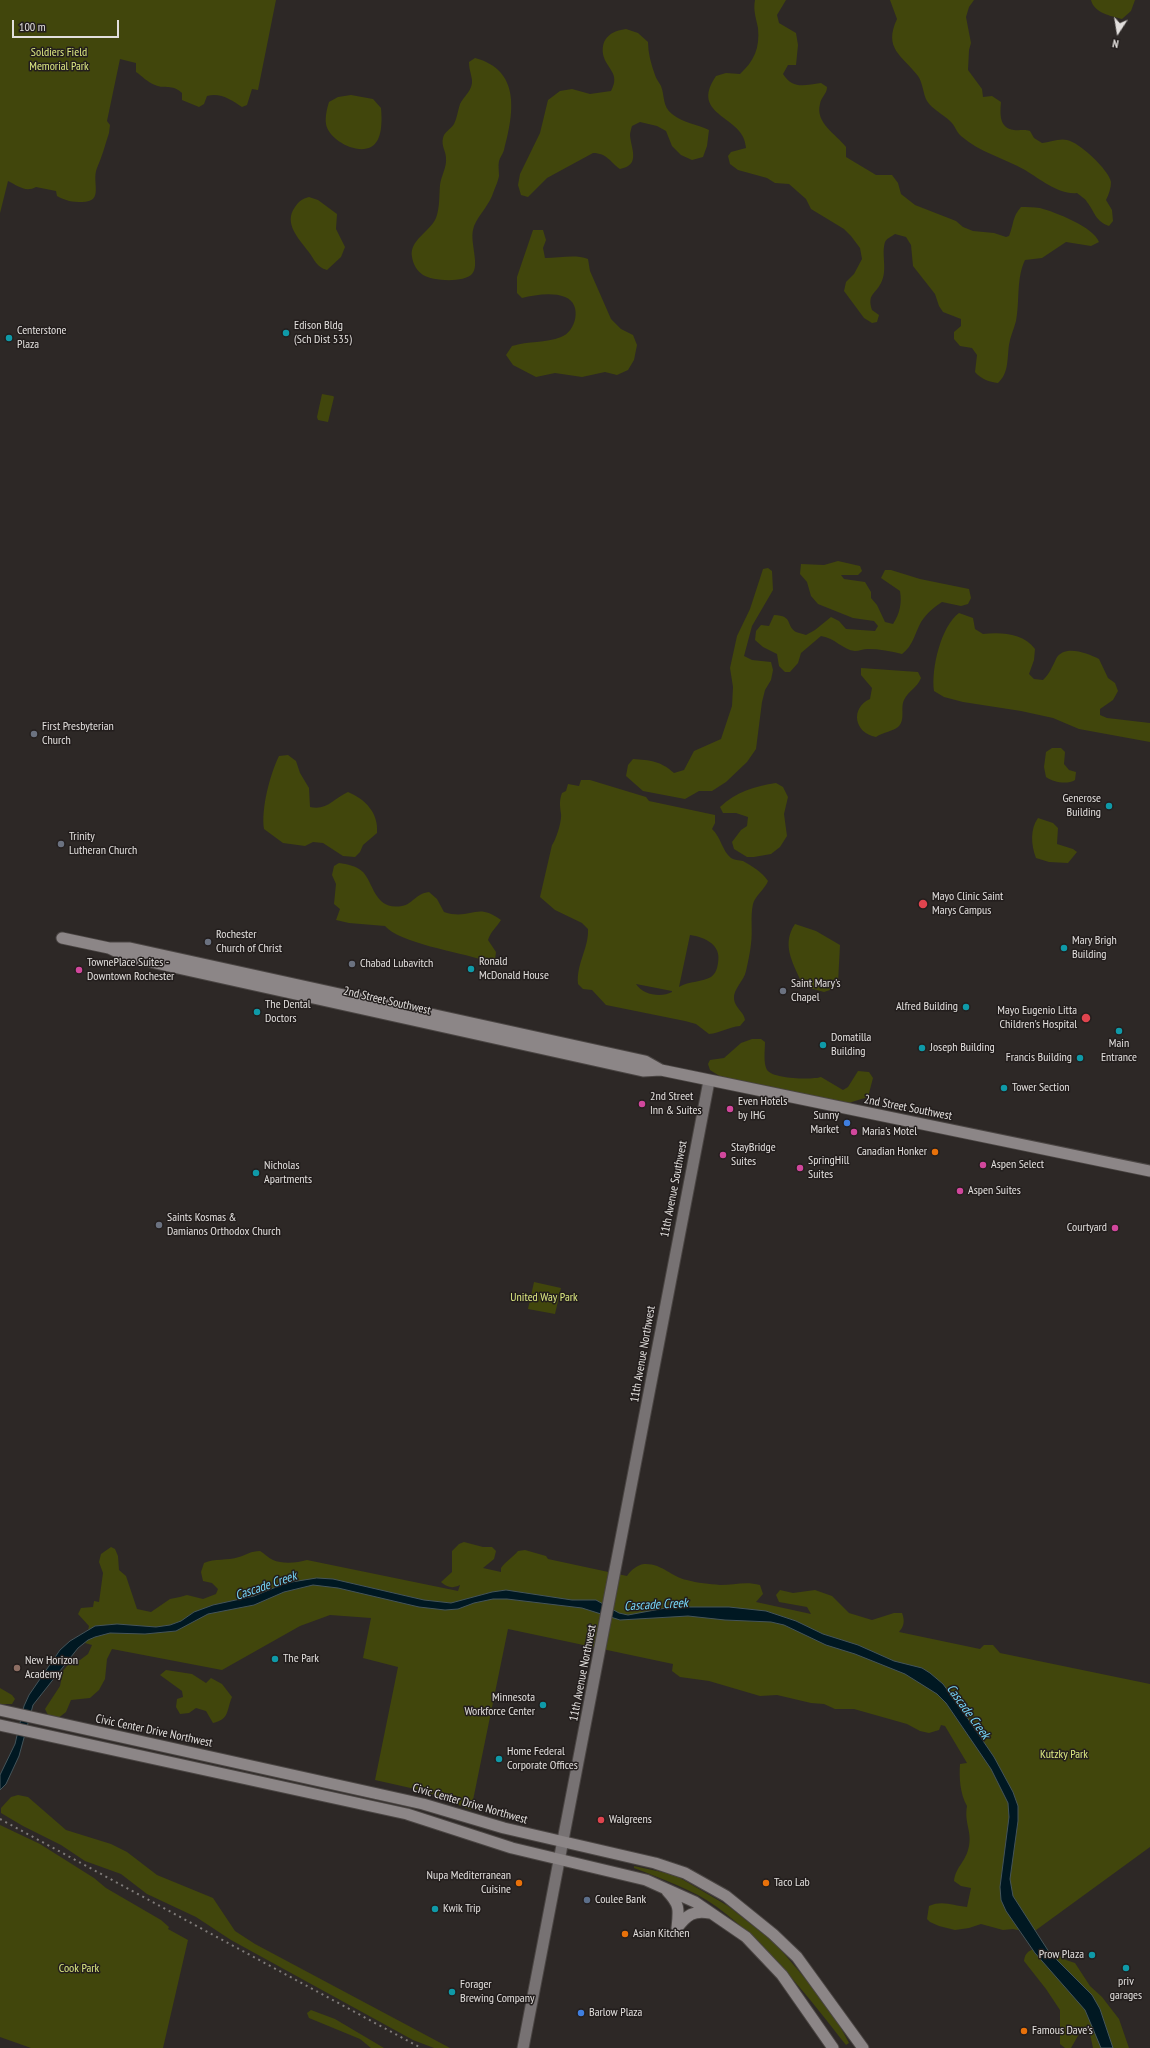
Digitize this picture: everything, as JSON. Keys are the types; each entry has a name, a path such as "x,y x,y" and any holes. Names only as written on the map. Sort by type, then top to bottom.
{"main road":[{"name":"2nd Street Southwest","path":"62,938 109,948 128,957 643,1071 661,1070 1150,1171"},
{"name":"11th Avenue Southwest","path":"666,1302 709,1081"},
{"name":"11th Avenue Northwest","path":"524,2048 666,1302"},
{"name":"Civic Center Drive Northwest","path":"2,1710 423,1804 563,1843 671,1868 713,1888 752,1916 797,1957 863,2048"},
{"path":"1,1725 407,1814 495,1842 646,1880 695,1902 713,1913 736,1929 762,1952 782,1975 833,2048"},
{"path":"663,1887 677,1902 679,1910 677,1928 692,1912 699,1911 713,1913"}],"green space":[{"name":"Soldiers Field Memorial Park","path":"0,0 276,0 258,90 252,89 247,105 242,107 226,97 212,95 207,96 204,104 199,107 182,100 182,93 175,88 162,87 147,81 136,72 136,63 120,59 107,121 110,125 109,133 97,168 95,179 96,190 93,199 82,202 69,201 57,196 56,191 36,187 32,189 25,189 8,181 0,213"},
{"path":"755,0 786,0 777,15 779,23 796,33 798,45 796,65 788,65 783,74 787,79 795,84 805,85 821,83 827,87 820,104 819,111 823,123 846,147 846,157 876,175 892,175 898,183 901,194 915,205 956,221 963,227 973,231 994,233 1006,237 1009,236 1015,217 1021,207 1040,208 1073,221 1096,236 1099,242 1091,246 1066,242 1042,258 1025,260 1020,275 1016,321 1010,342 1007,366 1002,379 998,383 985,380 975,372 977,355 972,348 960,346 954,339 954,332 961,326 961,319 943,312 939,306 935,294 913,266 911,245 906,237 895,234 885,242 883,278 879,287 872,295 870,301 872,310 879,315 877,322 872,323 864,318 844,291 846,282 854,274 862,259 860,248 851,236 844,229 811,209 806,199 789,184 775,183 767,178 738,170 730,164 728,156 731,152 746,148 743,137 737,129 713,108 709,100 709,90 716,76 726,73 740,74 755,54 758,42 758,28 754,4"},
{"path":"890,0 974,0 969,7 966,17 971,43 969,50 968,70 982,89 983,97 992,96 1001,102 1000,111 1002,120 1009,129 1030,131 1034,138 1042,143 1061,139 1067,140 1079,146 1093,157 1105,171 1111,182 1110,191 1106,200 1112,210 1113,221 1109,226 1098,219 1084,198 1077,193 1063,192 1050,186 1025,170 968,142 958,133 952,123 929,104 918,76 896,51 893,45 893,29 897,19"},
{"path":"1091,0 1135,0 1131,11 1122,19 1099,11"},
{"path":"626,29 638,33 648,42 652,67 661,86 665,104 669,111 676,117 709,130 707,146 703,157 692,160 681,155 672,146 666,131 657,126 640,122 632,126 630,135 633,151 633,160 631,164 620,169 605,156 598,153 593,153 547,178 528,197 521,195 518,185 520,174 540,133 548,100 560,91 572,89 590,94 611,91 614,85 614,75 603,54 604,43 608,36 612,33"},
{"path":"475,58 490,64 500,72 507,83 511,108 508,136 504,151 499,161 499,176 497,183 490,200 474,226 472,235 475,266 472,274 468,277 455,280 433,279 423,275 414,265 412,251 417,241 436,218 439,206 440,185 446,161 443,138 454,124 460,104 471,87 472,80 469,62"},
{"path":"351,95 373,99 381,108 380,135 375,144 365,149 351,147 337,140 328,130 326,124 329,102 338,97"},
{"path":"309,197 318,200 337,214 336,229 345,247 341,257 327,270 323,269 316,263 291,225 292,213 295,207 301,200"},
{"path":"533,230 543,230 546,240 543,248 545,258 573,256 588,259 590,271 611,319 621,329 633,335 637,345 634,360 628,370 617,375 605,372 582,377 555,373 536,377 513,365 506,355 512,346 561,337 570,330 574,324 576,311 571,301 565,297 549,294 522,298 517,293 517,277"},
{"path":"322,394 334,397 328,422 318,420 317,417"},
{"path":"838,561 860,566 862,571 858,575 841,575 844,579 865,582 871,592 871,598 877,605 885,622 893,624 899,612 901,600 900,591 881,578 885,570 891,570 920,579 969,589 971,598 968,604 961,606 942,602 933,608 921,622 909,647 902,654 876,649 855,651 847,649 831,639 821,636 801,653 798,663 790,672 785,672 779,666 777,654 763,647 755,640 756,631 761,625 769,626 774,615 784,617 796,632 806,635 815,630 831,617 839,621 846,629 875,631 878,626 874,621 853,618 818,604 811,596 807,582 800,574 801,564 824,565"},
{"path":"768,568 772,571 773,590 752,626 744,656 752,660 771,662 773,670 771,680 765,690 762,702 756,749 747,762 726,782 712,791 699,791 685,799 643,791 626,776 628,765 633,759 655,762 674,773 684,770 694,751 721,739 732,706 733,687 730,668 737,636 750,609 763,569"},
{"path":"959,613 973,618 975,629 983,634 997,633 1011,635 1030,644 1035,649 1034,660 1029,674 1034,679 1043,680 1056,659 1064,652 1082,652 1099,659 1108,678 1115,683 1118,691 1113,700 1100,709 1100,715 1107,718 1150,723 1150,742 1079,729 1053,718 1021,711 963,702 944,697 934,691 934,671 942,638 953,619"},
{"path":"861,668 918,672 921,678 904,700 902,707 902,721 898,727 876,737 863,731 857,720 859,708 870,699 872,688 861,675"},
{"path":"1052,748 1061,748 1065,752 1064,764 1069,770 1076,772 1075,780 1072,782 1060,782 1046,777 1044,767 1046,752"},
{"path":"288,755 296,761 300,773 309,788 310,807 316,808 326,806 348,792 360,799 370,808 376,819 377,833 363,845 360,852 355,857 343,856 323,843 313,842 305,846 283,843 264,829 263,821 265,802 272,772 279,756"},
{"path":"581,780 590,780 646,797 649,801 715,815 715,823 712,829 718,836 728,855 732,859 743,861 753,867 768,881 753,904 752,939 748,961 745,975 734,995 735,1002 745,1020 740,1026 709,1034 696,1024 606,1005 592,990 583,989 578,984 579,970 587,943 588,929 582,923 555,910 540,897 552,845 560,826 560,801 562,793 566,791 568,784 579,786","holes":["690,935 707,940 715,947 719,957 718,965 711,977 679,987","636,984 672,991 672,992 663,995 652,994 643,991"]},
{"path":"776,783 783,787 788,797 784,814 787,836 780,847 771,854 747,857 734,849 732,842 741,830 747,826 748,817 736,813 723,813 720,807 733,797 746,790"},
{"path":"1038,818 1053,823 1058,828 1057,844 1073,849 1077,852 1068,863 1049,862 1036,858 1032,837 1035,822"},
{"path":"339,863 361,870 367,877 376,895 386,904 393,906 406,905 420,895 429,892 437,899 444,912 461,914 479,911 485,912 501,920 488,940 496,952 495,960 483,960 416,942 392,932 385,926 349,923 336,920 340,909 334,904 336,884 332,875 334,866"},
{"path":"795,924 816,931 840,945 838,983 833,989 824,992 803,986 790,956 789,940"},
{"path":"752,1039 761,1039 765,1042 765,1060 767,1070 771,1073 784,1077 821,1077 843,1090 848,1087 858,1071 869,1072 873,1078 868,1097 842,1105 763,1097 745,1092 710,1070 708,1064 710,1060 724,1058 741,1043"},
{"name":"United Way Park","path":"534,1282 561,1288 555,1314 528,1309"},
{"name":"Kutzky Park","path":"464,1542 483,1547 492,1547 496,1551 494,1559 483,1568 501,1572 501,1568 518,1551 525,1550 546,1556 548,1559 627,1576 639,1565 650,1564 681,1578 695,1582 720,1585 745,1583 760,1585 763,1594 756,1602 811,1614 807,1607 779,1602 776,1595 780,1590 793,1593 815,1590 832,1596 849,1613 872,1620 894,1613 902,1613 904,1623 899,1632 980,1649 984,1645 993,1645 1000,1653 1150,1684 1150,1847 1032,1933 1013,1929 1003,1930 981,1924 955,1930 939,1926 927,1919 929,1906 943,1903 967,1907 971,1888 961,1886 954,1881 957,1871 968,1851 970,1841 966,1817 967,1806 960,1785 960,1764 967,1763 945,1726 941,1725 939,1730 929,1733 920,1731 907,1724 854,1709 835,1709 824,1704 811,1703 777,1695 760,1696 709,1681 680,1677 672,1671 673,1664 508,1629 471,1810 424,1791 375,1780 398,1667 363,1658 371,1618 330,1615 300,1626 222,1670 112,1649 107,1659 105,1679 99,1690 90,1698 71,1700 66,1712 57,1719 49,1717 45,1709 60,1686 63,1671 70,1662 80,1660 88,1654 92,1645 85,1643 89,1626 78,1614 81,1608 93,1607 94,1601 99,1602 103,1573 99,1562 101,1554 111,1547 115,1549 118,1556 119,1570 126,1576 137,1609 151,1612 170,1599 187,1595 203,1599 216,1594 218,1589 212,1583 203,1581 201,1572 204,1563 235,1558 257,1551 260,1551 271,1559 285,1563 307,1560 458,1591 460,1585 450,1587 441,1582 452,1572 452,1551 459,1544"},
{"path":"166,1670 192,1674 206,1683 211,1678 222,1684 232,1697 225,1717 213,1723 206,1711 196,1708 189,1713 180,1714 176,1707 177,1699 183,1697 182,1691 160,1675"},
{"path":"0,1688 12,1695 15,1699 12,1704 0,1704"},
{"path":"18,1795 28,1797 66,1830 111,1844 127,1852 157,1875 213,1898 235,1931 255,1944 450,2048 434,2048 413,2040 231,1940 196,1917 147,1894 121,1874 85,1861 61,1845 1,1813 1,1808 11,1797"},
{"name":"Cook Park","path":"0,1825 40,1844 94,1878 106,1888 161,1920 169,1927 168,1929 188,1940 163,2048 31,2048 0,2037"},
{"path":"634,1866 675,1875 728,1906 776,1944 830,2008 849,2043 846,2045 817,2008 770,1954 736,1922 717,1907 697,1895 677,1885 634,1868"},
{"path":"1036,1948 1051,1951 1066,1960 1075,1963 1090,1986 1102,1997 1119,2019 1129,2048 1093,2048 1090,2034 1084,2031 1079,2034 1071,2048 1065,2048 1060,2044 1060,2010 1024,1961 1027,1953"},
{"path":"311,2010 335,2019 384,2048 371,2048 360,2039 309,2018 307,2013"}],"water":[{"path":"317,1578 333,1579 424,1600 451,1603 492,1592 506,1590 572,1600 596,1600 619,1613 628,1615 671,1607 729,1607 766,1611 796,1621 823,1634 858,1645 894,1661 922,1668 943,1684 960,1707 994,1757 1013,1792 1018,1806 1018,1821 1010,1879 1013,1896 1049,1952 1092,1995 1100,2009 1113,2048 1101,2048 1085,2010 1035,1953 1006,1911 1001,1900 1000,1887 1009,1817 1008,1803 991,1769 946,1703 937,1694 905,1674 855,1654 826,1645 784,1625 771,1622 725,1620 688,1616 620,1620 582,1608 507,1599 493,1599 474,1603 458,1609 445,1610 419,1607 338,1588 313,1585 284,1592 254,1605 208,1614 176,1631 145,1634 110,1633 88,1640 78,1648 33,1705 19,1756 6,1784 0,1790 0,1775 15,1744 24,1706 29,1695 60,1650 70,1641 95,1626 117,1624 156,1627 170,1625 181,1621 194,1612 213,1605 254,1596 286,1583"}],"railway":[{"path":"0,1819 421,2048"}],"place":[{"name":"Edison Bldg (Sch Dist 535)","path":"286,333"},
{"name":"Centerstone Plaza","path":"9,338"},
{"name":"First Presbyterian Church","path":"34,734"},
{"name":"Generose Building","path":"1109,806"},
{"name":"Trinity Lutheran Church","path":"61,844"},
{"name":"Mayo Clinic Saint Marys Campus","path":"923,904"},
{"name":"Rochester Church of Christ","path":"208,942"},
{"name":"Mary Brigh Building","path":"1064,948"},
{"name":"Chabad Lubavitch","path":"352,964"},
{"name":"Ronald McDonald House","path":"471,969"},
{"name":"TownePlace Suites - Downtown Rochester","path":"79,970"},
{"name":"Saint Mary's Chapel","path":"783,991"},
{"name":"Alfred Building","path":"966,1007"},
{"name":"The Dental Doctors","path":"257,1012"},
{"name":"Mayo Eugenio Litta Children's Hospital","path":"1086,1018"},
{"name":"Main Entrance","path":"1119,1031"},
{"name":"Domatilla Building","path":"823,1045"},
{"name":"Joseph Building","path":"922,1048"},
{"name":"Francis Building","path":"1080,1058"},
{"name":"Tower Section","path":"1004,1088"},
{"name":"2nd Street Inn & Suites","path":"642,1104"},
{"name":"Even Hotels by IHG","path":"730,1109"},
{"name":"Sunny Market","path":"847,1123"},
{"name":"Maria's Motel","path":"854,1132"},
{"name":"Canadian Honker","path":"935,1152"},
{"name":"StayBridge Suites","path":"723,1155"},
{"name":"Aspen Select","path":"983,1165"},
{"name":"SpringHill Suites","path":"800,1168"},
{"name":"Nicholas Apartments","path":"256,1173"},
{"name":"Aspen Suites","path":"960,1191"},
{"name":"Saints Kosmas & Damianos Orthodox Church","path":"159,1225"},
{"name":"Courtyard","path":"1115,1228"},
{"name":"The Park","path":"275,1659"},
{"name":"New Horizon Academy","path":"17,1668"},
{"name":"Minnesota Workforce Center","path":"543,1705"},
{"name":"Home Federal Corporate Offices","path":"499,1759"},
{"name":"Walgreens","path":"601,1820"},
{"name":"Nupa Mediterranean Cuisine","path":"519,1883"},
{"name":"Taco Lab","path":"766,1883"},
{"name":"Coulee Bank","path":"587,1900"},
{"name":"Kwik Trip","path":"435,1909"},
{"name":"Asian Kitchen","path":"625,1934"},
{"name":"Prow Plaza","path":"1092,1955"},
{"name":"priv garages","path":"1126,1968"},
{"name":"Forager Brewing Company","path":"452,1992"},
{"name":"Barlow Plaza","path":"581,2013"},
{"name":"Famous Dave's","path":"1024,2031"}],"water label":[{"name":"Cascade Creek","path":"266,1586"},
{"name":"Cascade Creek","path":"656,1605"},
{"name":"Cascade Creek","path":"968,1712"}]}
